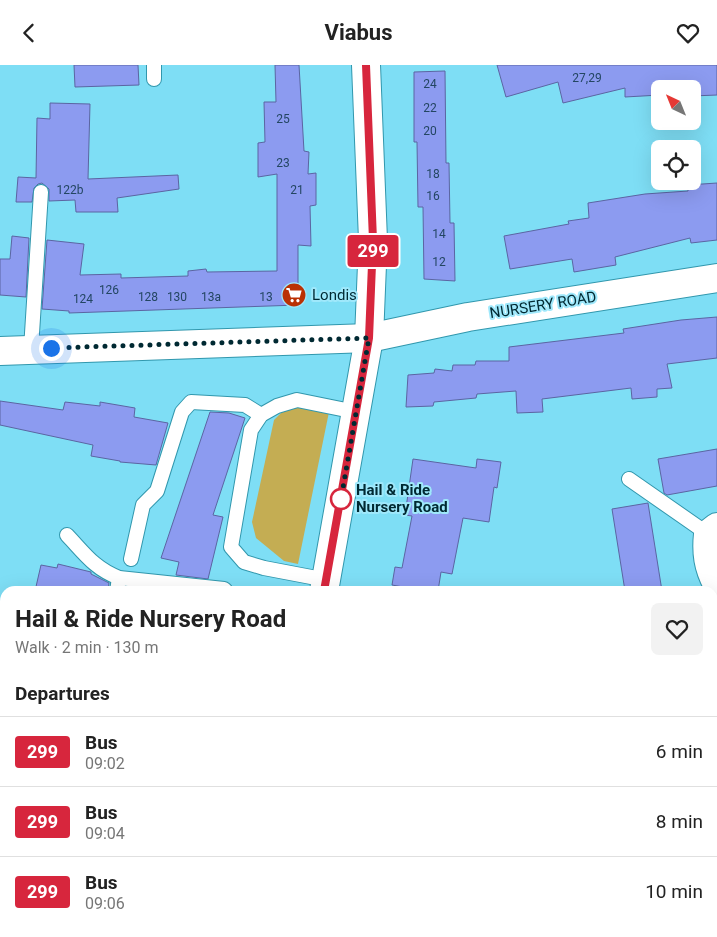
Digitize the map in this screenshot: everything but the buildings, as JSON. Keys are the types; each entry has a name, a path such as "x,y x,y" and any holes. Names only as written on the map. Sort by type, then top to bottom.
{"street":[{"path":"326,586 369,338 373,240 366,65"},
{"name":"NURSERY ROAD","path":"0,351 369,338 468,317 717,278"},
{"path":"713,530 706,553 709,568 717,583"}],"lane":[{"path":"31,349 41,192"},
{"path":"326,586 244,562 231,547 251,430 260,415 276,406 297,400 356,412"},
{"path":"131,559 143,505 157,491 182,412 191,402 245,405 260,415"},
{"path":"629,479 713,530"},
{"path":"67,535 94,564 118,585 144,586"}],"shaded area":[{"path":"303,406 329,412 298,564 284,561 256,538 252,522 274,420 285,409"}],"bus line":[{"name":"299","path":"325,586 369,338 373,240 366,65"}],"place":[{"name":"Londis","path":"294,295"},
{"name":"Hail & Ride Nursery Road","path":"341,499"}],"route":[{"path":"51,348 369,338 340,505 341,499"}]}
